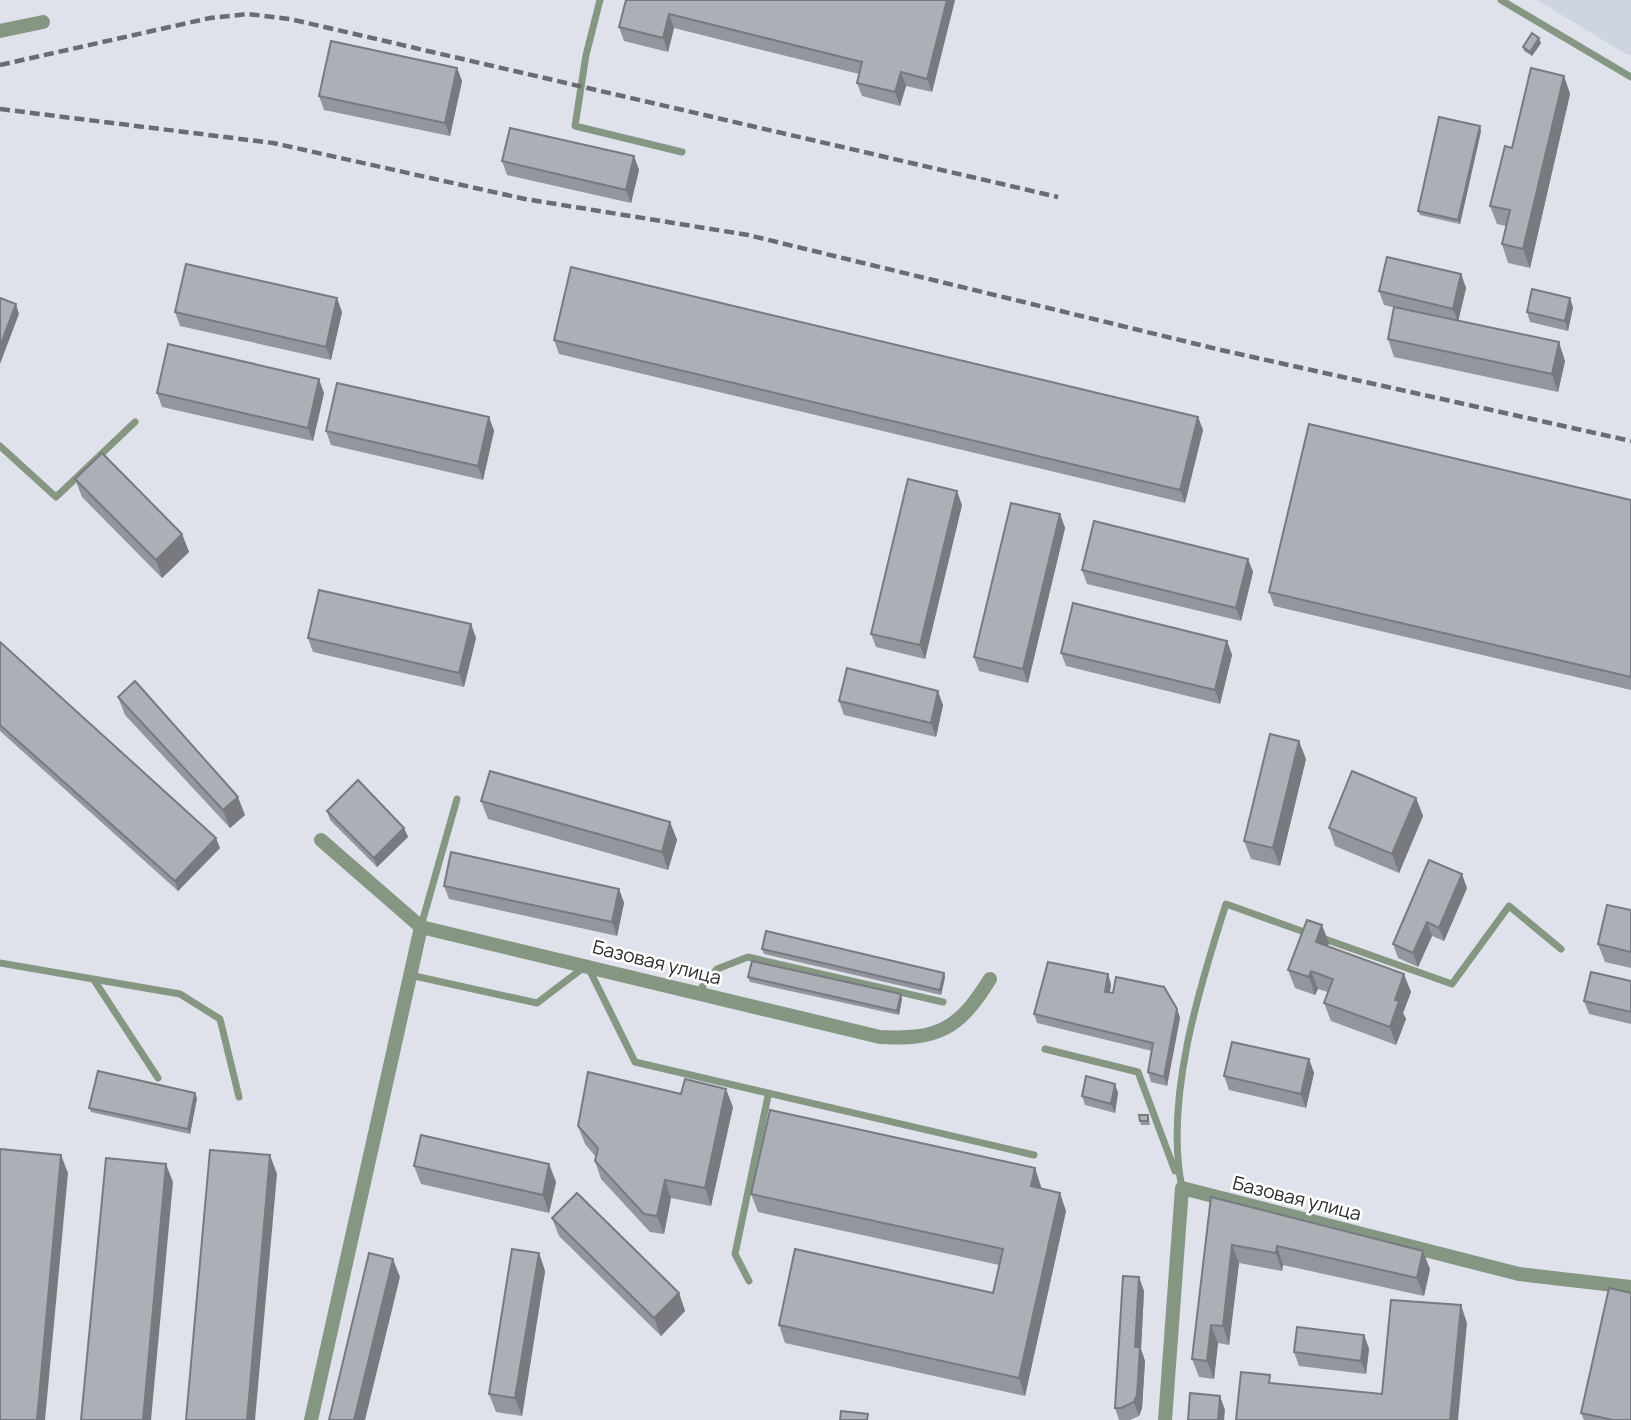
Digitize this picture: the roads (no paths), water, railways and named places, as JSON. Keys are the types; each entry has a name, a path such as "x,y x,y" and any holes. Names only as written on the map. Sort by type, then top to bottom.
{"street":[{"path":"0,31 43,22"},
{"name":"Базовая улица","path":"321,841 421,927 880,1037 916,1039 945,1030 973,1006 990,979"},
{"path":"311,1420 421,927"},
{"path":"1165,1420 1182,1188"},
{"name":"Базовая улица","path":"1182,1188 1519,1274 1631,1287"}],"lane":[{"path":"600,0 586,55 575,126 682,152"},
{"path":"1501,0 1631,78"},
{"path":"0,446 56,497 135,422"},
{"path":"421,927 457,799"},
{"path":"1182,1188 1176,1157 1178,1100 1204,973 1226,904 1452,984 1509,906 1561,949"},
{"path":"698,992 717,969 748,957 943,1002"},
{"path":"0,963 180,994 219,1019 239,1097"},
{"path":"410,975 537,1003 587,965 635,1062 768,1096 1034,1155"},
{"path":"94,980 158,1078"},
{"path":"1045,1049 1138,1072 1182,1188"},
{"path":"749,1281 735,1254 768,1096"}],"railway":[{"path":"0,65 210,18 248,14 290,19 1058,197"},
{"path":"0,109 273,143 525,199 748,235 1221,350 1631,441"}]}
